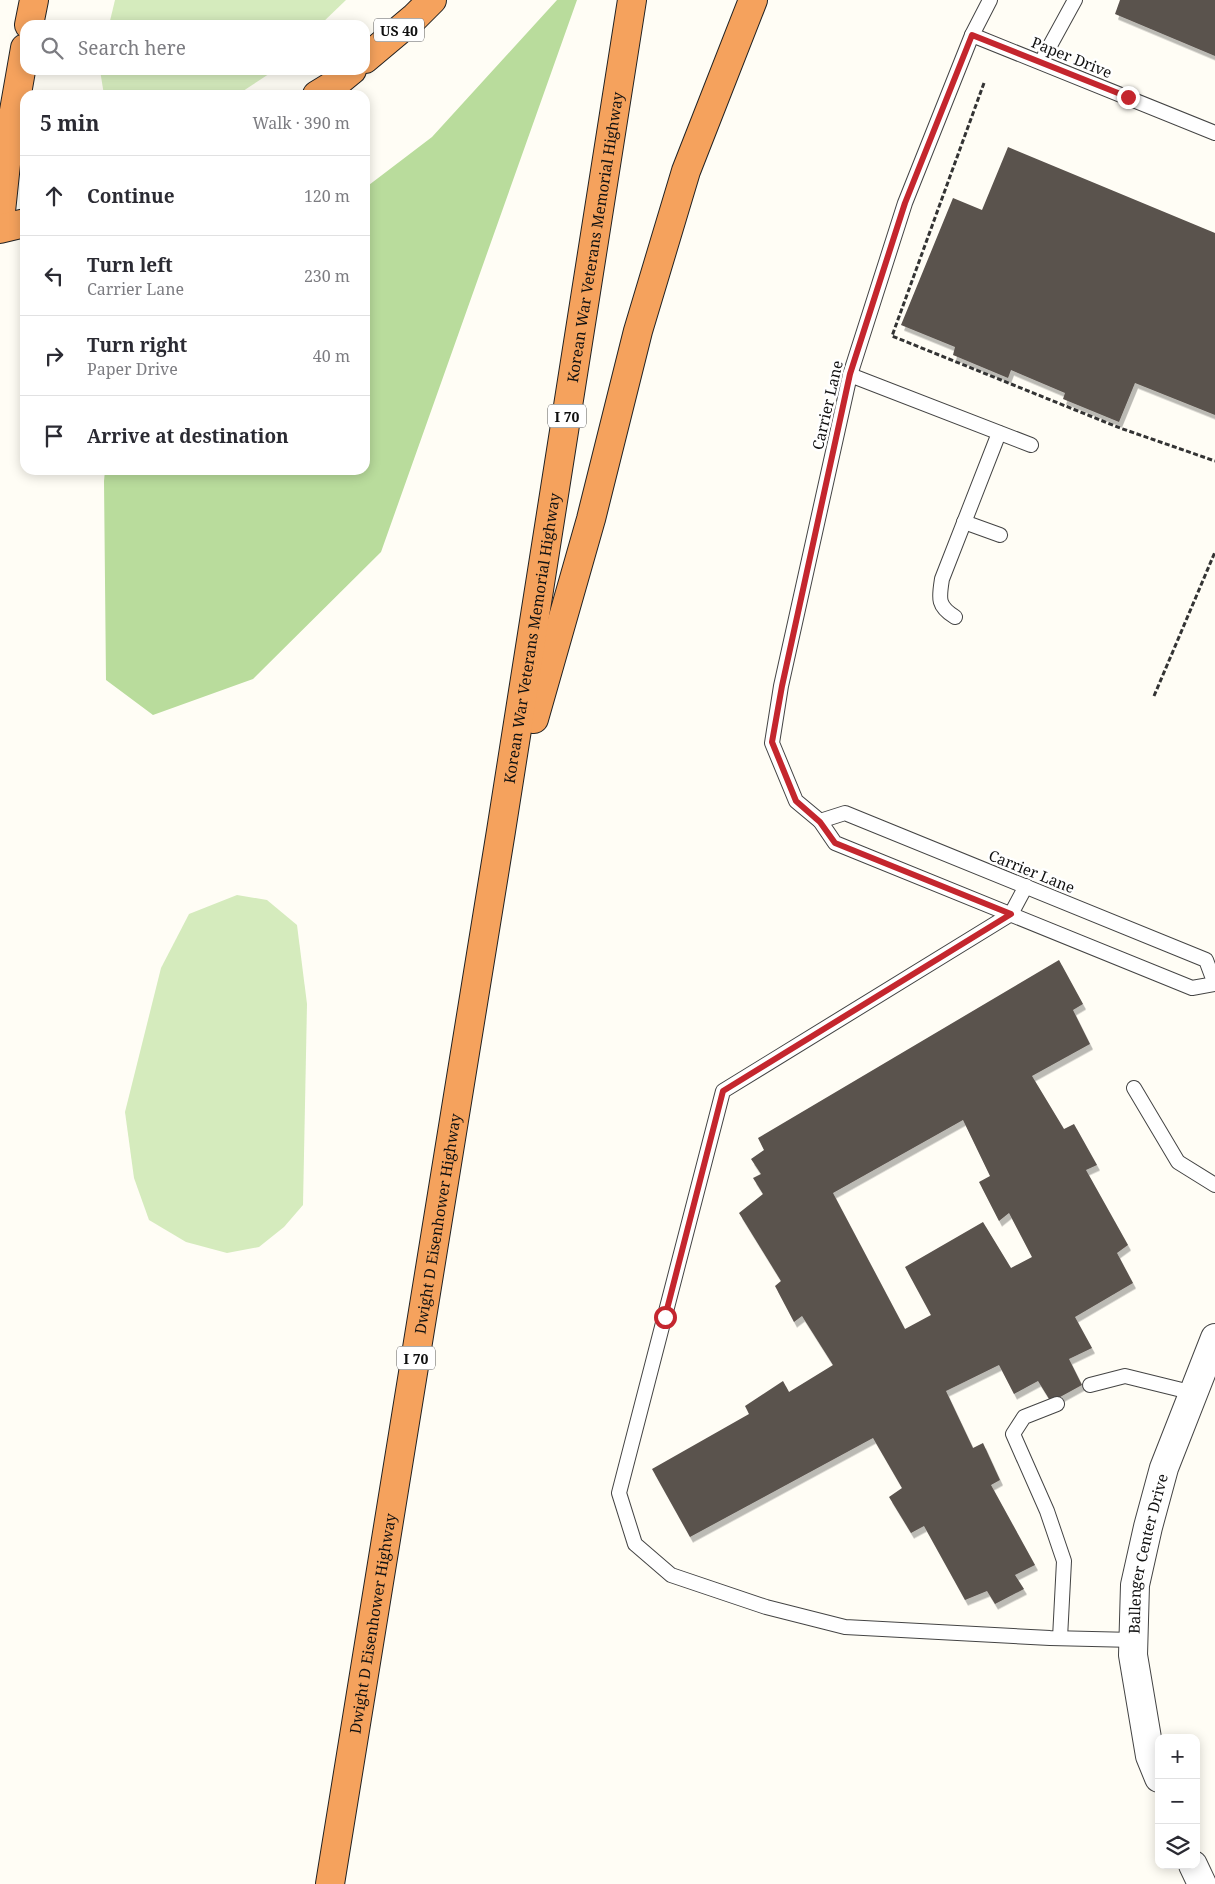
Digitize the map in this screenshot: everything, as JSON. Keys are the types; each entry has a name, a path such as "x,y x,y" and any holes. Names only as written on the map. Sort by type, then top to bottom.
{"highway":[{"path":"30,20 34,0"},
{"name":"US 40","path":"370,55 432,0"},
{"name":"Korean War Veterans Memorial Highway","path":"501,831 632,0"},
{"path":"501,831 591,519 638,331 686,171 753,0"},
{"path":"0,221 8,145 20,75"},
{"path":"325,90 346,75"},
{"path":"0,229 20,224"},
{"name":"Dwight D Eisenhower Highway","path":"330,1884 501,831"}],"street":[{"name":"Ballenger Center Drive","path":"1155,1768 1150,1756 1134,1655 1135,1585 1164,1468 1215,1338"},
{"path":"1196,1869 1202,1884"}],"lane":[{"name":"Carrier Lane","path":"820,822 845,814 1026,886 1206,960 1215,984 1192,988 835,843 820,822 796,801 772,742 782,686 850,374 905,203 972,35 990,0"},
{"path":"1041,62 1075,0"},
{"name":"Paper Drive","path":"972,35 1215,133"},
{"path":"850,374 1032,445"},
{"path":"955,617 944,611 939,596 942,579 1000,433"},
{"path":"964,522 1000,535"},
{"path":"1026,886 1011,914 723,1091 619,1494 635,1544 670,1575 766,1607 845,1627 1134,1640"},
{"path":"1134,1088 1178,1162 1215,1185"},
{"path":"1090,1384 1125,1376 1194,1392"},
{"path":"1057,1404 1024,1417 1013,1434 1047,1511 1064,1561 1060,1638"}],"path":[{"path":"984,83 892,336 1120,428 1215,462"},
{"path":"1154,696 1215,552"}],"green space":[{"path":"115,0 346,0 325,20 110,20"},
{"path":"557,0 577,0 381,552 253,679 153,715 106,680 105,475 370,475 370,184 432,137"},
{"path":"101,75 267,75 245,90 103,90"},
{"path":"237,895 267,900 297,925 307,1004 303,1205 284,1227 259,1247 227,1253 186,1242 149,1220 134,1178 125,1112 161,968 189,914"}],"building":[{"path":"1120,0 1215,0 1215,56 1115,14"},
{"path":"1008,147 1215,233 1215,415 1135,383 1119,422 1063,399 1065,393 1011,370 1008,378 953,355 955,347 901,325 953,198 982,210"},
{"path":"1059,960 1083,1004 1073,1010 1090,1044 1032,1076 1064,1129 1074,1124 1097,1165 1086,1170 1128,1245 1117,1253 1133,1283 1075,1317 1092,1348 1069,1359 1082,1385 1051,1402 1038,1381 1014,1394 999,1365 946,1391 973,1448 983,1443 1000,1480 991,1485 1035,1565 1015,1575 1024,1589 995,1604 987,1591 965,1600 924,1526 911,1533 889,1497 902,1488 873,1438 690,1537 652,1469 749,1414 745,1406 783,1381 789,1392 833,1365 802,1316 794,1322 775,1286 781,1281 739,1213 763,1194 753,1178 761,1174 751,1159 764,1150 758,1138","holes":["963,1120 990,1176 979,1182 999,1221 1009,1213 1032,1257 1011,1268 983,1222 905,1267 931,1315 905,1329 833,1193"]}],"route":[{"path":"665,1317 723,1091 1011,914 835,843 820,822 796,801 772,742 782,686 850,374 905,203 972,35 1128,97"}]}
